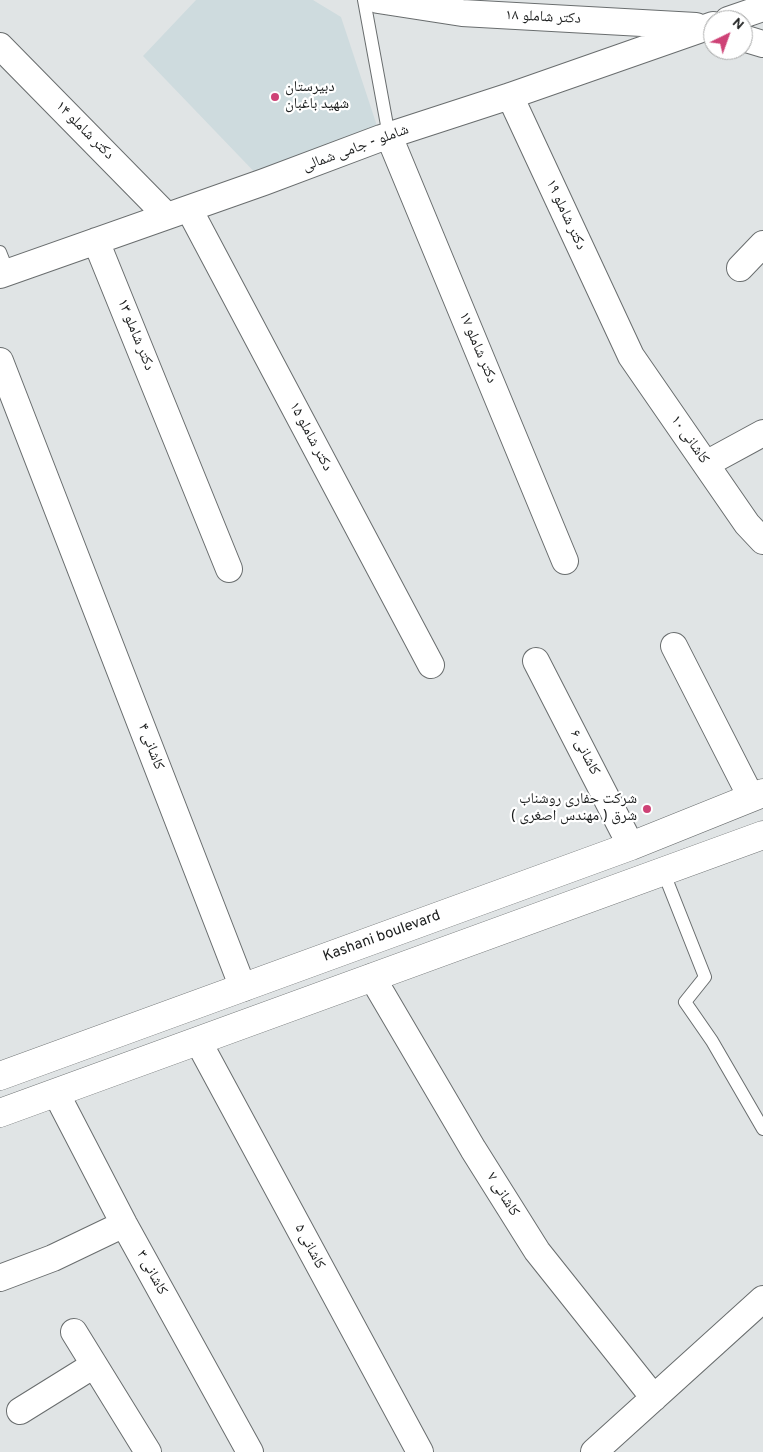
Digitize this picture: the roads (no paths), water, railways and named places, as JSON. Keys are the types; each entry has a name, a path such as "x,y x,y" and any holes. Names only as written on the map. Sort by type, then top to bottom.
{"street":[{"name":"دکتر شاملو ۱۸","path":"378,0 703,24"},
{"name":"شاملو - جامی شمالی","path":"2,266 96,241 389,136 703,29"},
{"name":"دکتر شاملو ۱۴","path":"0,46 178,212"},
{"name":"دکتر شاملو ۱۹","path":"510,96 621,335"},
{"name":"دکتر شاملو ۱۷","path":"389,136 565,561"},
{"name":"دکتر شاملو ۱۵","path":"178,212 431,665"},
{"name":"دکتر شاملو ۱۳","path":"96,241 229,569"},
{"path":"740,268 763,244"},
{"name":"کاشانی ۱۰","path":"621,335 631,356 747,524 763,541"},
{"name":"کاشانی ۴","path":"0,361 243,988"},
{"path":"706,464 763,433"},
{"path":"674,646 757,795"},
{"name":"کاشانی ۶","path":"536,661 632,846"},
{"name":"Kashani boulevard","path":"0,1076 632,846 757,795"},
{"path":"0,1113 763,835"},
{"name":"کاشانی ۷","path":"372,977 473,1149 536,1251 654,1398"},
{"path":"243,988 255,1020"},
{"name":"کاشانی ۵","path":"198,1041 420,1452"},
{"name":"کاشانی ۳","path":"56,1092 124,1224 250,1452"},
{"path":"0,1278 53,1258 124,1224"},
{"path":"594,1452 763,1300"},
{"path":"74,1332 148,1452"},
{"path":"20,1411 94,1365"}],"lane":[{"path":"364,0 389,136"},
{"path":"663,871 705,977 685,1002 712,1041 763,1129"}],"place":[{"name":"دبیرستان شهید باغبان","path":"275,97"},
{"name":"شرکت حفاری روشناب شرق ( مهندس اصغری )","path":"647,809"}]}
